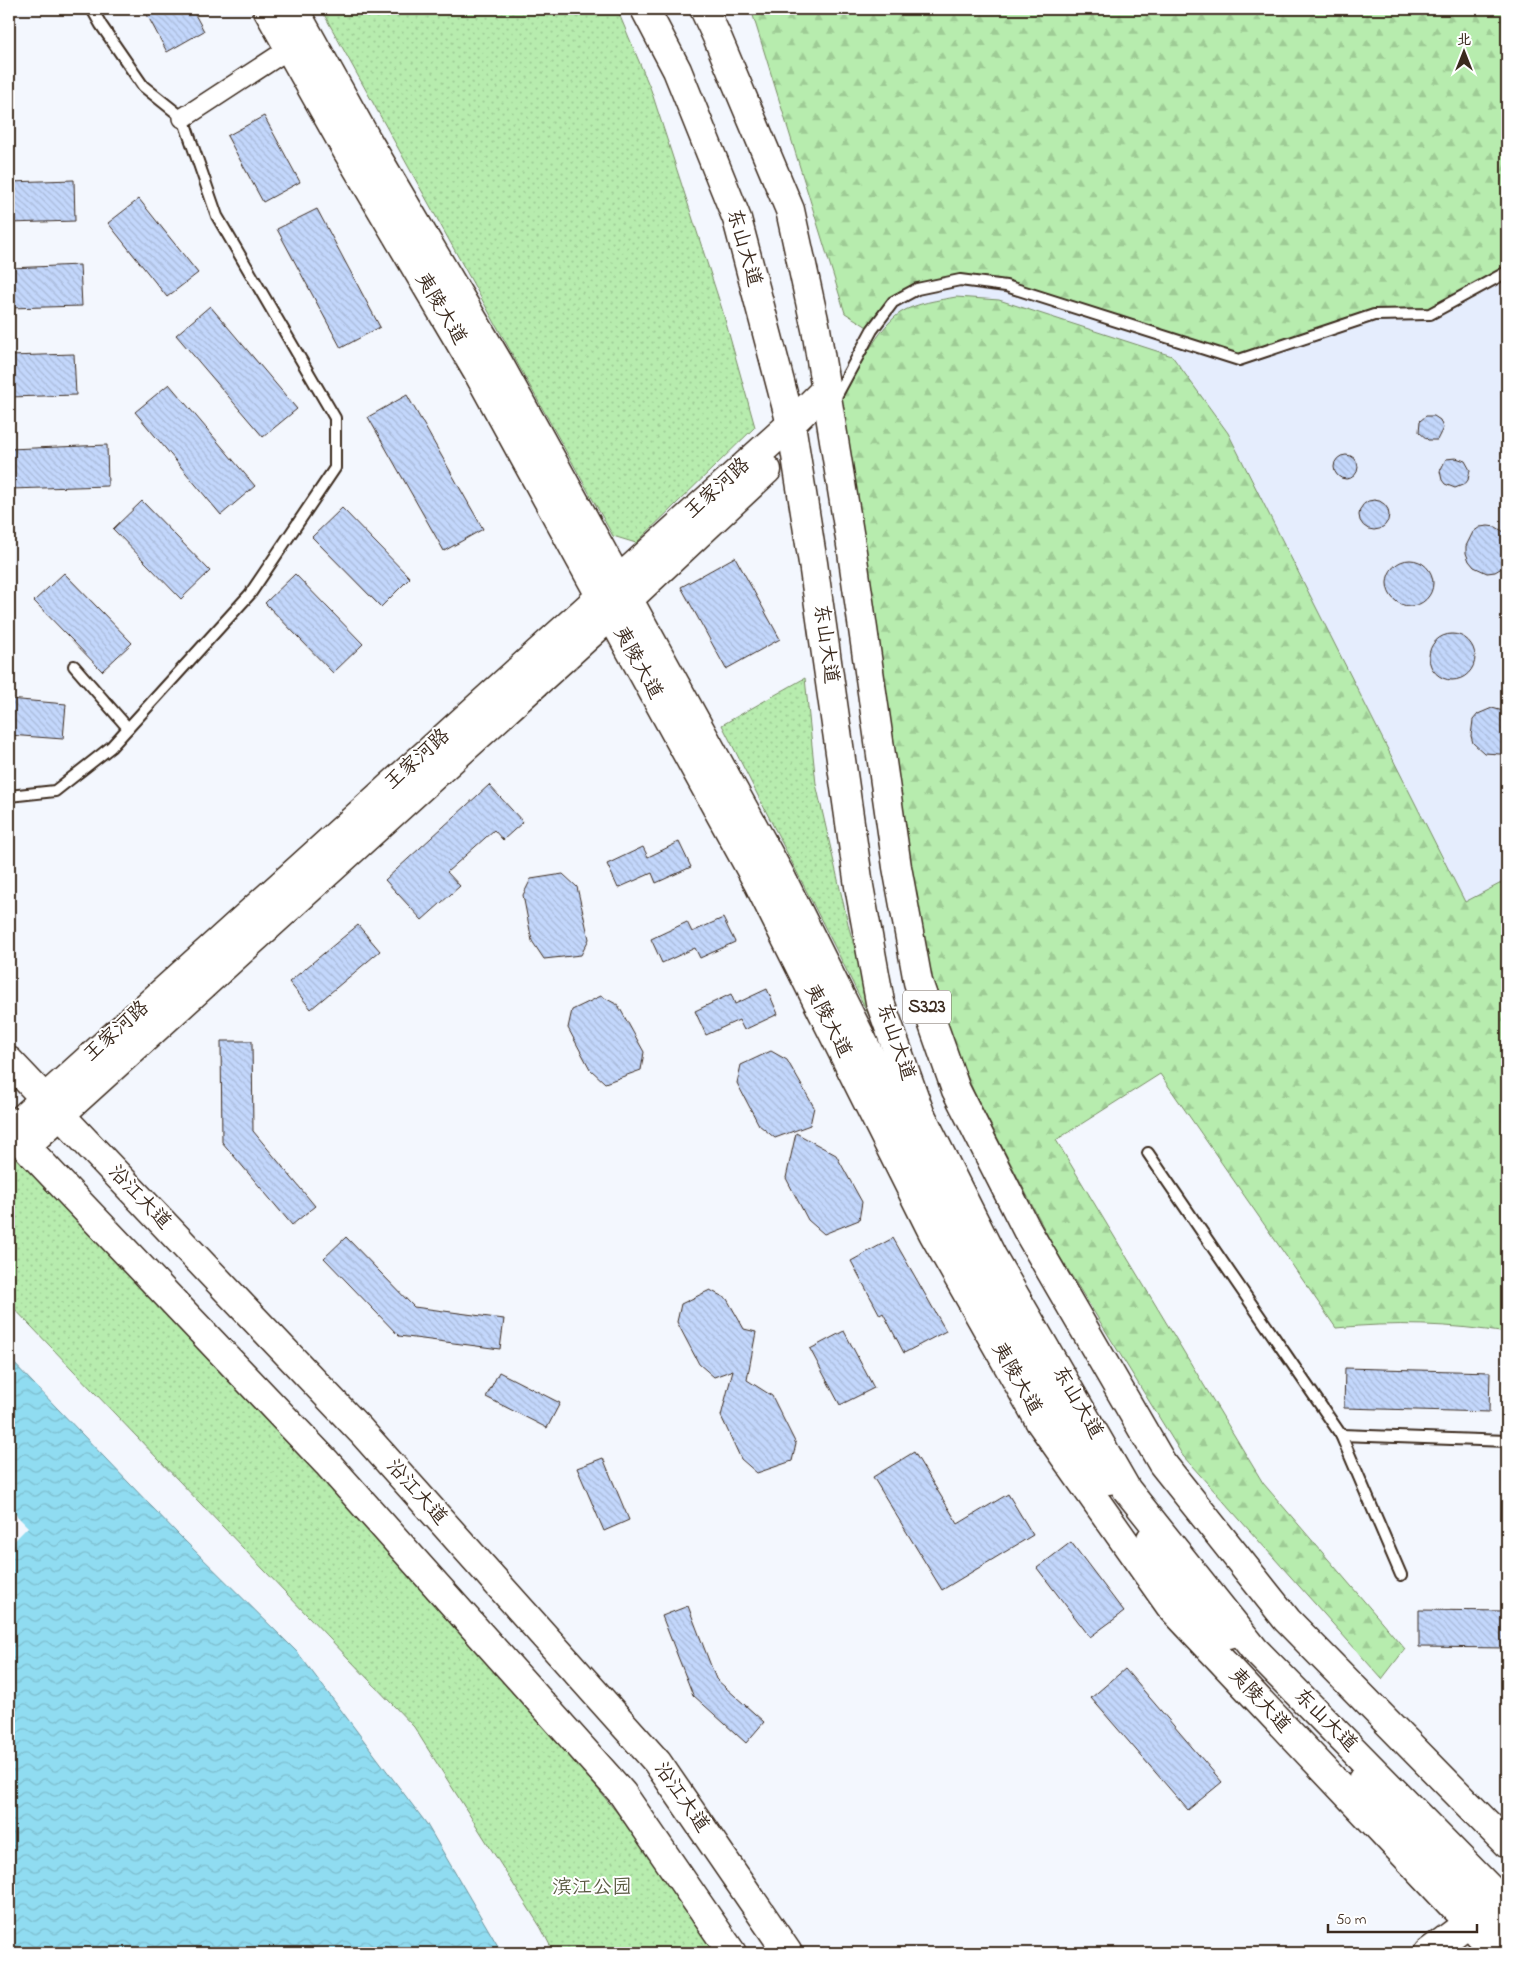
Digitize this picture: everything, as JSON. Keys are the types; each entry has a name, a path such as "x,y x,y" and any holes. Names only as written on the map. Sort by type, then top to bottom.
{"main road":[{"name":"夷陵大道","path":"267,9 352,160 478,373 779,873 953,1222 1060,1410 1188,1591 1442,1863 1507,1929"},
{"name":"夷陵大道","path":"294,9 367,140 498,362 933,1232 1040,1422 1170,1606 1482,1938"},
{"name":"东山大道","path":"645,9 677,70 737,219 792,434 813,563 859,886 880,1002 920,1113 992,1256 1127,1490 1254,1649 1507,1906"},
{"name":"东山大道","path":"704,9 790,210 816,329 826,401 852,554 897,867 918,982 956,1090 1028,1232 1162,1463 1287,1620 1507,1844"},
{"name":"王家河路","path":"15,1135 51,1106 614,597 826,401"},
{"name":"沿江大道","path":"9,1061 361,1431 657,1762 788,1953"},
{"path":"15,1135 327,1463 622,1793 732,1953"},
{"path":"1428,1953 1482,1938"},
{"path":"1458,1953 1482,1938"}],"street":[{"path":"183,118 287,50 288,47"}],"lane":[{"path":"9,796 55,791 111,747 250,594 335,468 335,418 216,216 183,118 143,86 92,9"},
{"path":"826,401 872,330 893,302 917,288 960,280 1006,286 1239,360 1374,316 1430,314 1507,272"},
{"path":"74,666 128,728"},
{"path":"1148,1153 1341,1435 1402,1575"},
{"path":"1341,1435 1507,1440"}],"shaded area":[{"path":"1507,9 1507,1013 995,413 839,295"}],"green space":[{"path":"321,9 617,9 651,90 722,309 755,427 636,543 613,536"},
{"path":"751,9 1507,9 1507,272 1430,314 1374,316 1239,360 1006,286 960,280 917,289 893,302 872,330 845,313"},
{"path":"956,297 999,300 1172,356 1228,433 1465,902 1507,880 1507,1333 1422,1325 1336,1328 1160,1074 1056,1140 1263,1483 1405,1649 1382,1679 1183,1456 1052,1244 974,1092 926,981 835,412 872,345 890,321 900,313 913,307"},
{"path":"805,678 816,784 849,928 882,1042 722,725"},
{"name":"滨江公园","path":"9,1148 300,1453 544,1723 618,1814 718,1953 554,1953 541,1928 414,1727 9,1303"}],"water":[{"path":"9,1358 177,1533 298,1653 426,1823 502,1953 9,1953"}],"pier":[{"path":"9,1508 28,1527 9,1546"}],"building":[{"path":"144,9 192,9 204,31 167,52"},
{"path":"264,116 300,182 263,202 227,136"},
{"path":"74,180 75,221 9,223 9,182"},
{"path":"139,199 198,273 167,297 108,223"},
{"path":"317,209 380,327 341,348 277,229"},
{"path":"80,265 82,306 9,308 9,268"},
{"path":"210,306 297,409 263,437 176,335"},
{"path":"74,354 76,395 9,397 9,356"},
{"path":"169,384 255,486 221,515 135,412"},
{"path":"407,395 483,529 444,551 368,417"},
{"path":"1426,416 1434,416 1440,420 1443,428 1437,440 1428,440 1419,432 1420,421"},
{"path":"107,445 108,486 10,489 9,449"},
{"path":"1346,455 1351,456 1357,462 1357,472 1351,478 1346,479 1341,478 1335,472 1334,467 1335,462 1341,456"},
{"path":"1456,458 1465,461 1470,470 1465,484 1455,488 1445,484 1440,471 1446,459"},
{"path":"1374,500 1385,504 1389,515 1385,526 1374,530 1363,526 1359,515 1363,504"},
{"path":"142,501 210,571 181,599 113,529"},
{"path":"342,508 410,578 381,607 312,537"},
{"path":"1480,527 1496,527 1507,534 1507,565 1495,572 1487,573 1474,567 1469,561 1466,546 1473,532"},
{"path":"735,557 780,639 726,669 681,587"},
{"path":"1415,560 1427,566 1432,574 1432,592 1427,600 1419,605 1405,606 1393,600 1388,592 1387,578 1393,566 1401,561"},
{"path":"64,573 132,643 102,671 34,601"},
{"path":"295,574 363,644 333,673 265,603"},
{"path":"1457,634 1469,640 1474,648 1474,666 1469,674 1461,679 1447,680 1435,674 1430,666 1429,652 1435,640 1443,635"},
{"path":"9,699 66,704 63,739 9,735"},
{"path":"1492,708 1507,712 1507,751 1500,754 1484,753 1473,743 1471,736 1473,720 1478,714"},
{"path":"489,785 523,822 503,840 494,830 447,872 460,886 422,920 385,880"},
{"path":"679,842 691,867 656,883 652,873 618,888 607,864 643,847 648,857"},
{"path":"563,874 577,887 589,939 581,955 544,959 532,941 523,895 531,879"},
{"path":"723,918 735,942 700,958 695,948 662,963 651,939 687,922 692,932"},
{"path":"358,925 380,951 311,1009 289,982"},
{"path":"767,989 778,1014 744,1030 739,1020 706,1035 695,1011 731,994 735,1004"},
{"path":"601,996 618,1005 644,1052 641,1070 605,1083 590,1069 568,1028 572,1010"},
{"path":"221,1041 252,1041 253,1131 315,1206 292,1225 222,1142"},
{"path":"771,1051 787,1060 814,1107 810,1125 775,1138 759,1125 737,1083 741,1065"},
{"path":"796,1133 836,1155 862,1202 859,1220 824,1234 808,1220 786,1178"},
{"path":"346,1237 414,1307 504,1319 500,1349 399,1336 324,1258"},
{"path":"893,1238 946,1331 904,1353 883,1313 880,1315 851,1261"},
{"path":"710,1290 727,1299 744,1329 756,1332 747,1380 772,1396 796,1444 792,1461 757,1473 741,1459 721,1416 733,1370 714,1377 699,1364 677,1322 681,1304"},
{"path":"844,1331 874,1388 840,1405 810,1349"},
{"path":"1345,1368 1490,1372 1489,1412 1344,1408"},
{"path":"499,1372 560,1403 547,1428 486,1397"},
{"path":"914,1452 958,1524 1008,1494 1033,1535 942,1590 873,1477"},
{"path":"603,1458 629,1520 604,1531 577,1468"},
{"path":"1071,1542 1124,1612 1090,1637 1037,1568"},
{"path":"688,1606 716,1679 764,1722 746,1743 693,1695 662,1616"},
{"path":"1419,1610 1507,1611 1507,1648 1419,1647"},
{"path":"1125,1669 1222,1782 1188,1810 1091,1698"}]}
